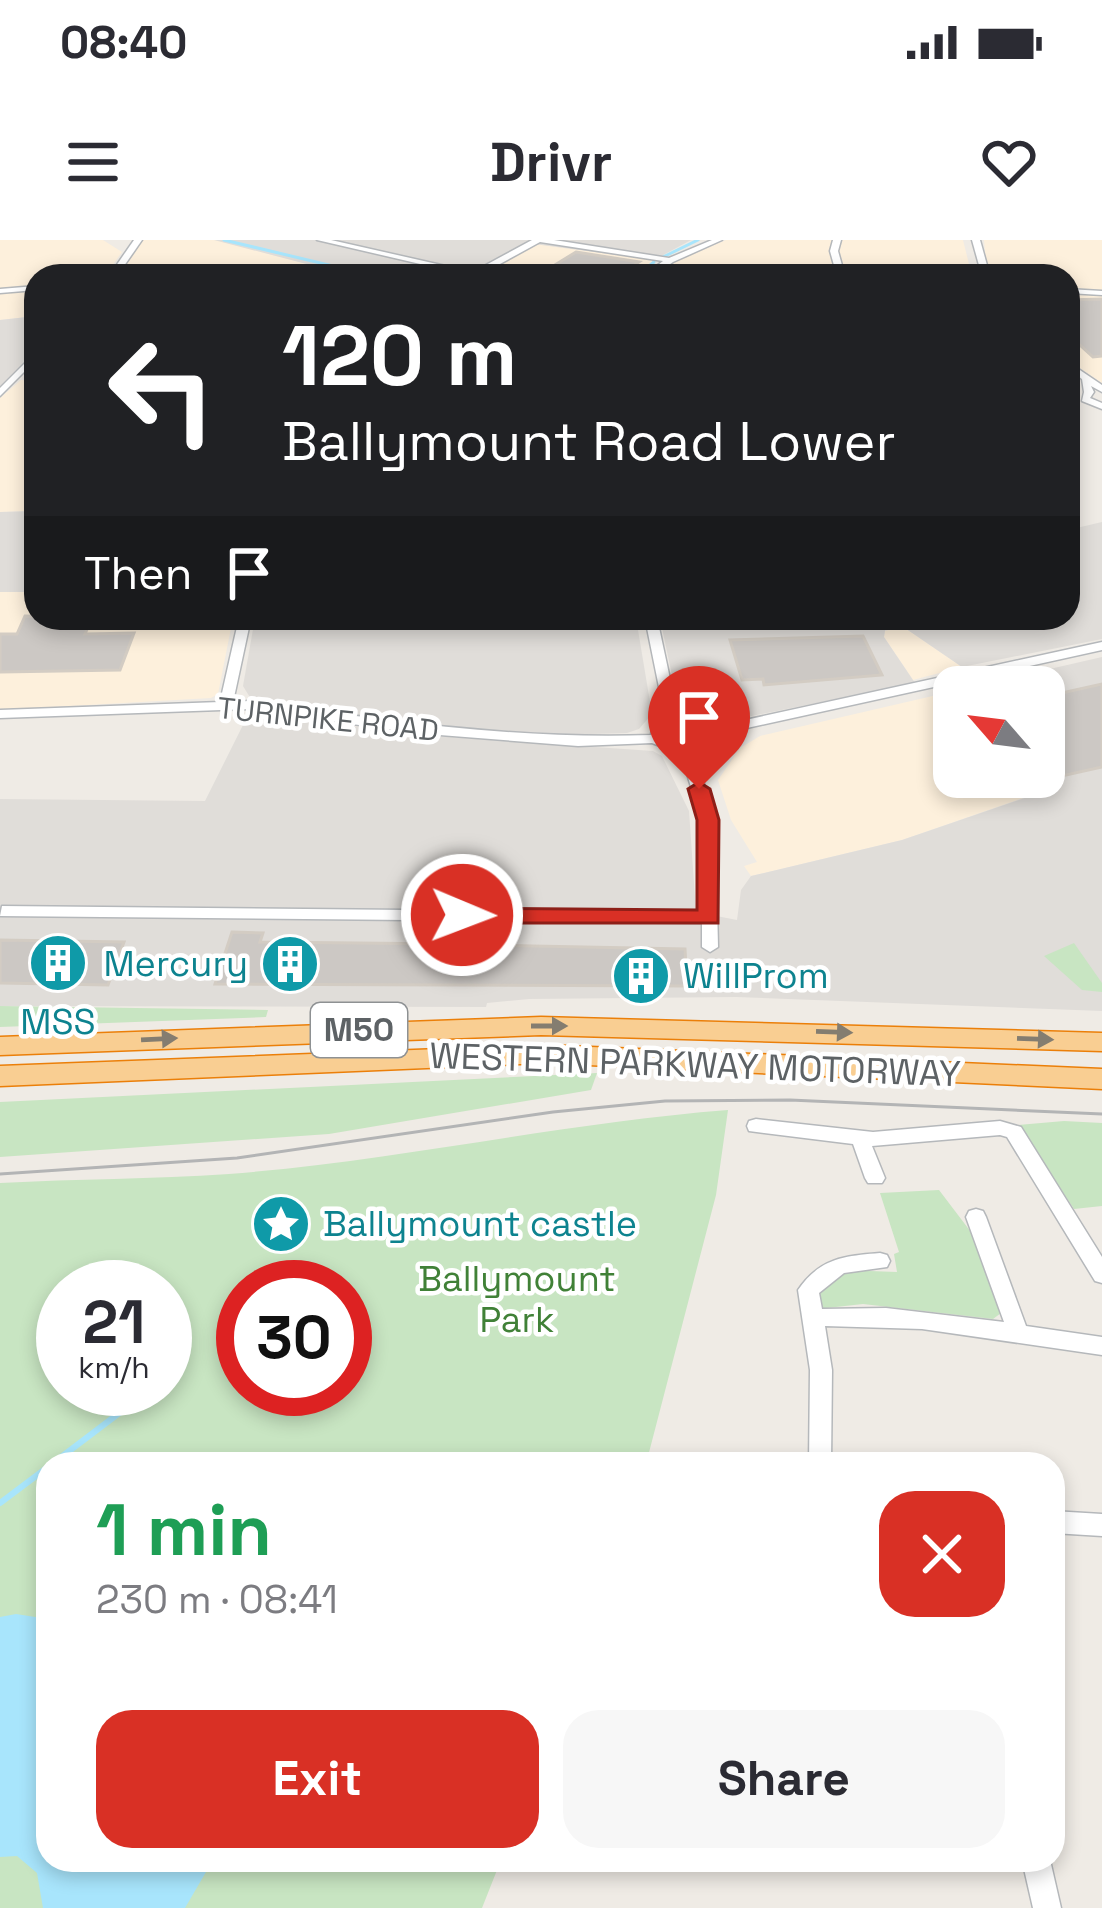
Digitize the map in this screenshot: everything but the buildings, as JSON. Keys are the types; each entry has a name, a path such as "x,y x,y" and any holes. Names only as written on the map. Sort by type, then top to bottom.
{"highway":[{"name":"WESTERN PARKWAY MOTORWAY","path":"0,1046 541,1026 1102,1042"},
{"name":"WESTERN PARKWAY MOTORWAY","path":"3,1076 545,1054 1102,1079"}],"street":[{"path":"321,240 424,264"},
{"path":"494,264 539,240 670,260"},
{"path":"664,264 718,240"},
{"path":"0,393 24,368"},
{"path":"226,704 242,630"},
{"path":"653,630 673,724"},
{"path":"656,740 661,728 673,724 702,734 1102,646"},
{"name":"TURNPIKE ROAD","path":"0,714 226,704 523,739 656,740 664,747 687,749"},
{"path":"702,734 700,743 687,749 708,820 710,947"},
{"path":"2,910 709,918"},
{"path":"756,1126 860,1138 1000,1128 1014,1132 1102,1275"},
{"path":"860,1138 875,1178"},
{"path":"976,1217 1018,1333"},
{"path":"820,1452 821,1370 808,1290 839,1264 880,1261"},
{"path":"812,1318 916,1317 1102,1346"},
{"path":"1065,1523 1102,1525"},
{"path":"1039,1872 1047,1908"}],"shaded area":[{"path":"0,240 103,240 122,252 114,264 24,264 24,317 0,320"},
{"path":"141,240 216,240 307,264 125,264"},
{"path":"214,240 691,240 654,260 534,244 498,264 307,264"},
{"path":"726,240 963,240 969,264 670,264"},
{"path":"984,240 1102,240 1102,383 1080,368 1080,264 986,263"},
{"path":"542,242 653,261 649,264 501,264"},
{"path":"24,317 24,361 0,386 0,320"},
{"path":"24,380 24,511 0,512 0,398"},
{"path":"24,511 24,592 0,592 0,512"},
{"path":"1102,522 1102,639 961,666 908,630 1080,630 1080,527"},
{"path":"0,592 24,592 24,630 231,630 218,694 211,698 0,710"},
{"path":"253,630 638,630 652,714 639,729 627,733 555,735 399,722 251,699 243,686"},
{"path":"662,630 885,630 884,637 915,683 712,724 688,718 676,695"},
{"path":"888,630 908,630 961,666 933,666 933,675 913,680 884,637"},
{"path":"1102,657 1102,1011 736,997 529,999 487,1003 486,1007 0,1006 0,799 205,801 250,711 404,734 653,751 662,756 689,811 696,912 737,920 741,890 751,876 902,840 1024,798 1065,798 1063,666"},
{"path":"933,696 933,798 1023,798 902,840 751,876 744,866 757,862 731,820 718,780 740,748 760,736"}],"green space":[{"path":"1074,943 1102,983 1102,992 1082,990 1044,956"},
{"path":"0,1006 268,1010 266,1017 0,1027"},
{"path":"597,1073 591,1090 329,1134 0,1157 0,1102"},
{"name":"Ballymount Park","path":"728,1110 716,1195 649,1452 36,1452 36,1872 496,1872 482,1908 0,1908 0,1183 200,1176"},
{"path":"1102,1123 1102,1206 1074,1209 1018,1125"},
{"path":"939,1190 977,1240 1001,1313 993,1319 863,1304 818,1309 816,1291 842,1270 897,1272 894,1254 899,1252 880,1193"}],"water":[{"path":"0,1617 36,1617 36,1872 206,1872 185,1908 43,1908 37,1873 17,1856 0,1857"}],"waterway":[{"path":"224,240 325,264"},
{"path":"663,257 698,240"},
{"path":"68,1452 115,1416"},
{"path":"0,1503 36,1476"}],"tram line":[{"path":"0,1174 237,1158 553,1112 665,1101 790,1100 1102,1114"}],"place":[{"name":"MSS","path":"58,963"},
{"name":"Mercury","path":"290,964"},
{"name":"WillProm","path":"641,976"},
{"name":"Ballymount castle","path":"281,1224"}],"route":[{"path":"462,915 709,918 708,820 699,789"}]}
